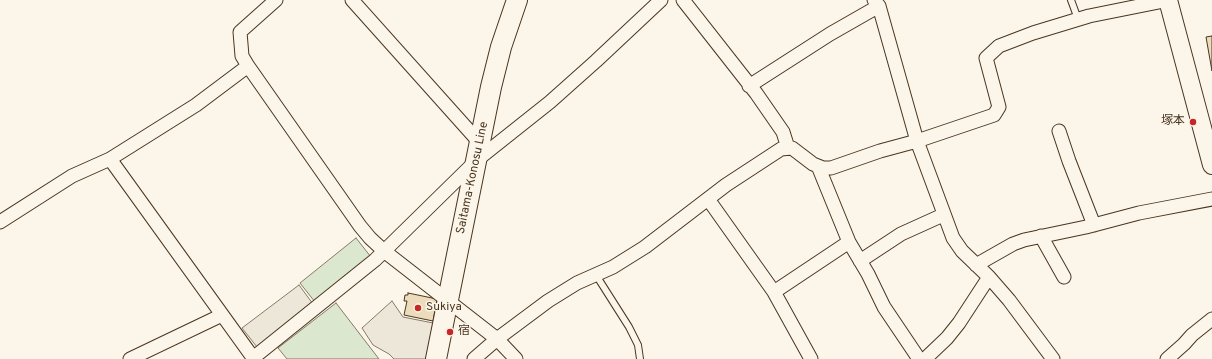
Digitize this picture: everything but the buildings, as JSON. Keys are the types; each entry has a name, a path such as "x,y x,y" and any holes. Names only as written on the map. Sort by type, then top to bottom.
{"main road":[{"name":"Saitama-Konosu Line","path":"436,359 496,68 517,0"}],"street":[{"path":"276,0 240,32 242,56 248,66 363,229 384,251 497,339 516,359"},
{"path":"352,0 478,152"},
{"path":"110,159 254,359 375,260 478,152 550,102 661,0"},
{"path":"683,0 783,132 788,148"},
{"path":"474,359 497,339 555,296 613,266 645,247 735,178 778,150 788,148 796,150 810,162 818,166 827,168 836,167 880,151 918,141 994,115 999,107 986,58 999,46 1078,19 1168,0 1212,165"},
{"path":"749,86 876,3 918,141 944,215 956,243 1009,300 1053,359"},
{"path":"0,222 72,176 110,159 196,105 248,66"},
{"path":"1059,131 1094,225"},
{"path":"818,166 849,242 868,274 880,300 919,359"},
{"path":"708,199 774,292 811,359"},
{"path":"976,264 1017,242 1094,225 1139,213 1212,199"},
{"path":"860,261 901,234 944,215"},
{"path":"1041,236 1064,276"},
{"path":"774,292 849,242"},
{"path":"925,359 947,338 959,323 989,277"},
{"path":"130,359 222,315"},
{"path":"1167,359 1192,335 1212,319"}],"lane":[{"path":"1071,0 1078,19"},
{"path":"596,274 635,339 638,345 640,359"}],"green space":[{"path":"356,238 371,257 315,302 300,283"},
{"path":"336,303 379,359 287,359 278,348"}],"shaded area":[{"path":"299,285 313,304 257,347 242,328"},
{"path":"392,301 403,317 433,323 426,359 394,359 389,354 373,345 362,328"}],"place":[{"name":"塚本","path":"1193,122"},
{"name":"Sukiya","path":"418,308"},
{"name":"宿","path":"450,332"}]}
